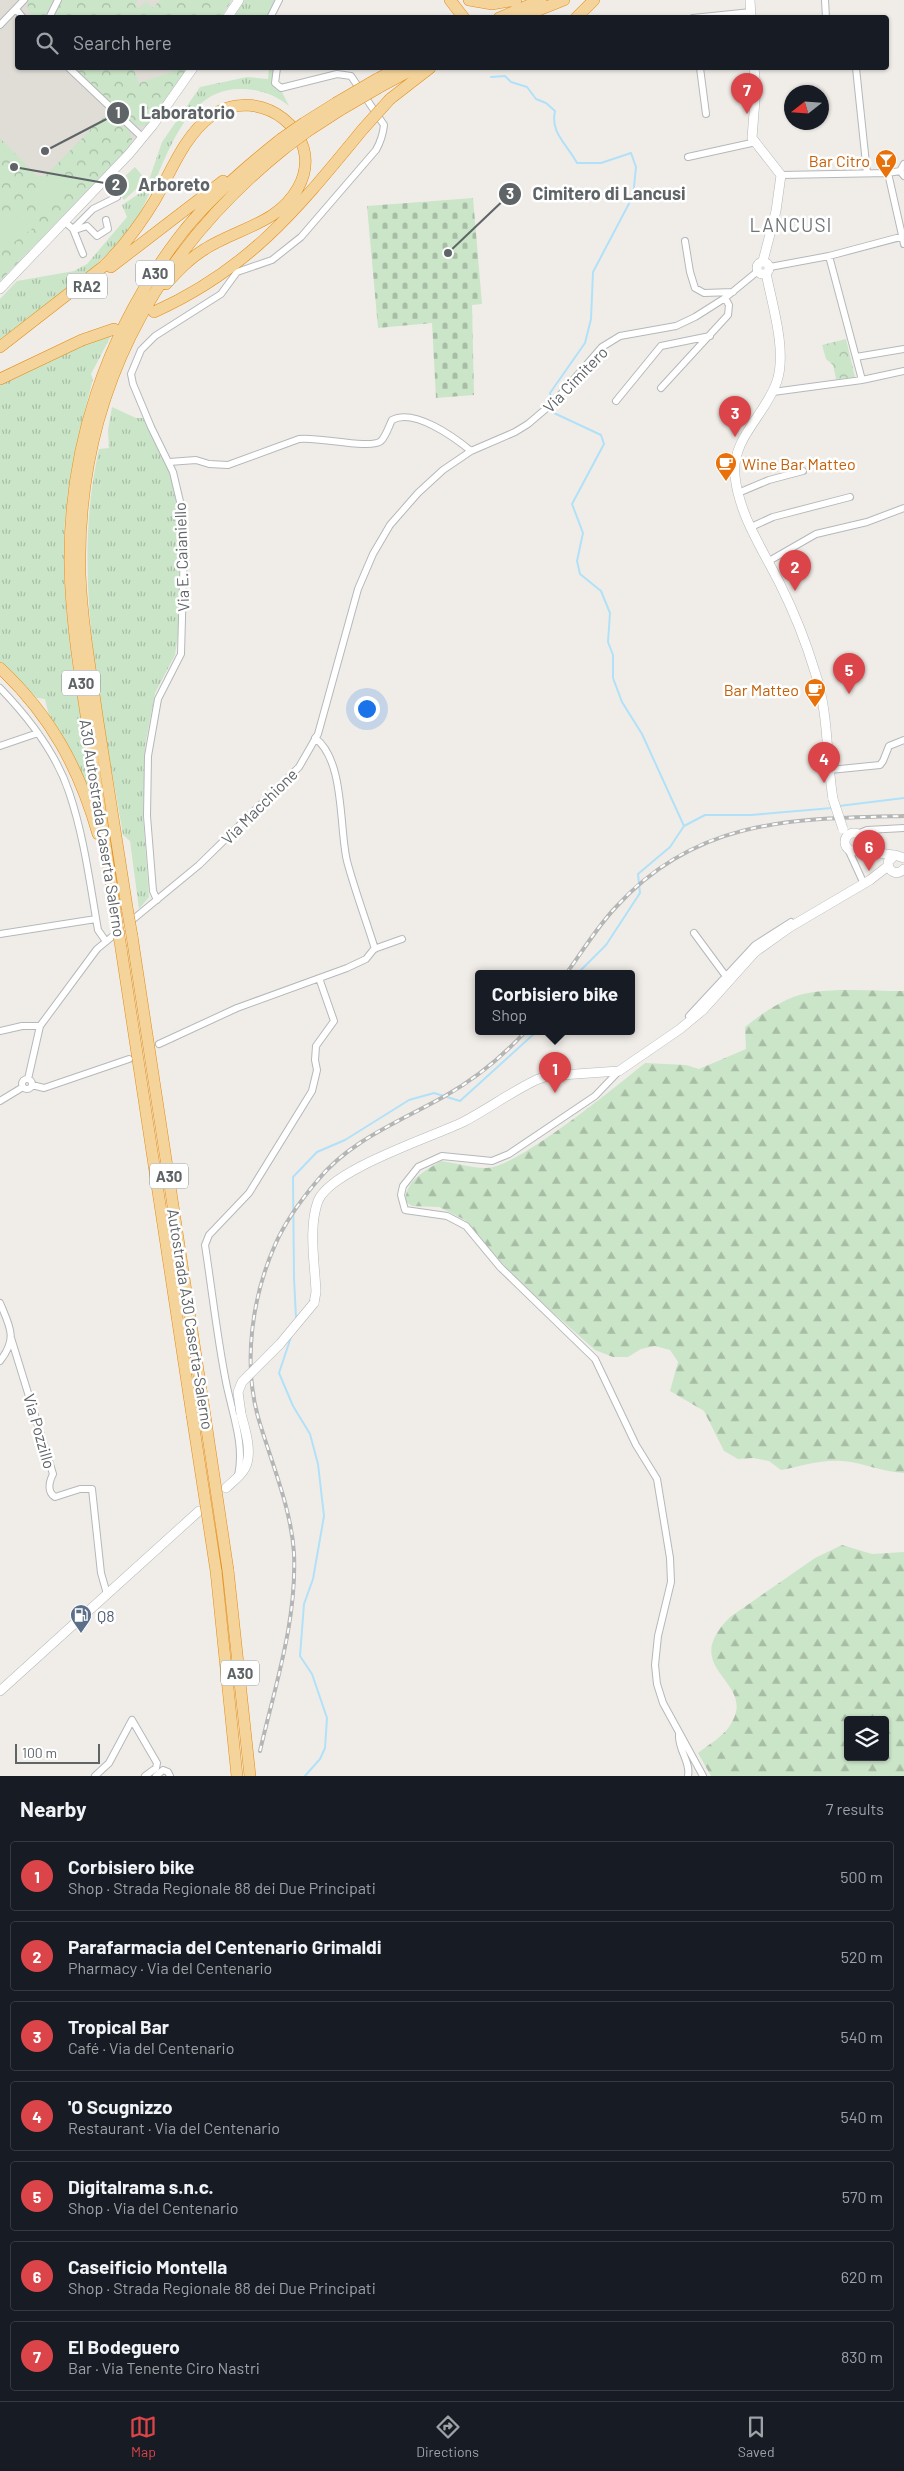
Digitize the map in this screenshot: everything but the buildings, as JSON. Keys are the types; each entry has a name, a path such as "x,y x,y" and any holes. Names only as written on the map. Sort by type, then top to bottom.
{"highway":[{"path":"450,0 462,15"},
{"path":"469,0 492,4 516,0"},
{"path":"507,15 541,0"},
{"path":"579,15 594,0"},
{"path":"526,15 561,1"},
{"path":"535,15 561,1"},
{"path":"377,83 395,70"},
{"name":"A30 Autostrada Caserta Salerno","path":"95,416 120,357 142,312 181,252 232,193 283,144 306,127 377,83 411,70"},
{"path":"154,312 203,287 234,266 262,243 288,219 390,99 427,70"},
{"path":"0,347 104,266 119,251 139,226 182,150 193,135 211,117 229,107 250,104 266,108 283,117 298,136 303,148 305,164 303,177 290,200 269,219 206,248 175,274 161,289 126,352 120,357"},
{"name":"A30 Autostrada Caserta Salerno","path":"121,948 73,617 71,530 75,480 95,416 105,367 136,301 177,240 214,198 259,157 283,144"},
{"name":"RA2","path":"0,352 230,176 259,157"},
{"path":"0,379 74,344 114,329"},
{"name":"A30 Autostrada Caserta Salerno","path":"88,442 81,533 82,610 116,835"},
{"path":"0,668 37,706 55,731 73,764 98,833 117,924"},
{"name":"Autostrada A30 Caserta-Salerno","path":"116,835 228,1570 250,1776"},
{"name":"Autostrada A30 Caserta-Salerno","path":"121,948 216,1571 237,1776"}],"main road":[{"path":"229,15 239,0"},
{"path":"750,0 751,14"},
{"path":"0,289 143,138 192,70"},
{"path":"754,70 756,86 752,138 781,175 776,211 764,268 781,352 778,380 739,446 734,471 738,493 751,527 795,618 816,672 822,697 833,799 847,847"},
{"path":"843,829 876,851 896,858"},
{"path":"847,847 847,837 859,840"},
{"path":"847,847 855,851 859,840"},
{"path":"226,1488 245,1468 248,1456 238,1392 242,1382 290,1332 314,1303 316,1292 314,1215 318,1200 327,1188 398,1149 464,1121 536,1080 547,1076 619,1070 680,1029 703,1010 755,952 819,910 867,882 896,858"},
{"path":"896,858 891,871 901,871"},
{"path":"867,882 901,871"},
{"path":"0,1690 199,1511"}],"street":[{"path":"0,25 24,0"},
{"path":"50,15 58,0"},
{"path":"272,15 279,0"},
{"path":"825,0 826,15"},
{"path":"16,9 21,15"},
{"path":"736,15 751,14"},
{"path":"71,70 143,138"},
{"name":"Via E. Caianiello","path":"157,900 153,891 147,816 148,756 158,699 181,654 183,626 182,510 169,462 132,384 131,374 141,350 155,336 221,294 236,272 272,260 301,237 376,150 382,140 384,125 352,76 337,74 281,88 276,83 277,70"},
{"path":"700,70 706,114"},
{"path":"856,70 867,173"},
{"path":"688,156 756,142"},
{"path":"781,175 867,173 903,175 904,164"},
{"path":"888,174 904,244"},
{"path":"74,230 93,209 117,196"},
{"path":"74,230 80,226 88,226 97,236 108,229 106,220"},
{"path":"65,222 74,230 83,254"},
{"path":"764,268 829,256 903,236"},
{"path":"685,241 690,272 695,288 704,293 733,292"},
{"path":"829,256 862,380"},
{"name":"Via Cimitero","path":"471,451 528,424 555,401 602,347 620,336 676,326 695,317 725,298 764,268"},
{"path":"661,388 728,315 729,305 725,298"},
{"path":"616,401 661,346 710,336"},
{"path":"856,357 904,349"},
{"path":"772,392 862,380 904,371"},
{"path":"169,462 196,460 209,464 228,465 299,438 308,437 353,443 378,443 383,439 392,420 407,416 449,433 471,451"},
{"name":"Via Macchione","path":"28,1079 40,1026 84,965 105,940 199,865 299,767 315,738 358,589 373,554 390,525 418,493 443,470 471,451"},
{"path":"738,493 769,480 803,471"},
{"path":"751,527 773,517 850,497"},
{"path":"769,561 816,534 867,522 904,508"},
{"path":"0,688 38,734 55,760 69,790 79,825 98,930 105,940"},
{"path":"0,746 38,734"},
{"path":"315,738 323,744 332,768 340,806 347,860 375,948"},
{"path":"830,770 880,765 889,746 904,740"},
{"path":"859,840 870,833 904,828"},
{"path":"847,847 867,882"},
{"path":"688,1017 755,944 812,910 819,910"},
{"path":"0,934 96,918"},
{"path":"694,933 725,975"},
{"path":"159,1044 237,1008 366,959 375,948 402,939"},
{"path":"237,1477 240,1463 239,1442 226,1382 205,1245 209,1234 249,1193 312,1091 317,1070 314,1060 316,1046 334,1021 319,978"},
{"path":"0,1031 22,1026 40,1026"},
{"path":"32,1085 44,1088 129,1059"},
{"path":"619,1070 595,1096 509,1154 492,1161 442,1156 418,1168 403,1186 401,1195 405,1210 447,1216 466,1226 500,1267 596,1359 636,1445 657,1479 670,1558 671,1582 658,1636 655,1665 657,1684 663,1703 703,1776"},
{"path":"24,1087 23,1081 28,1079 32,1081 32,1085"},
{"path":"0,1102 24,1087 28,1089 32,1085"},
{"path":"0,1303 10,1327 11,1338 7,1352 0,1361"},
{"name":"Via Pozzillo","path":"11,1338 53,1474 49,1486 51,1492 55,1497 80,1489 92,1489 101,1573 107,1594"},
{"path":"95,1776 109,1762 132,1720 157,1763 156,1768 145,1776"},
{"path":"680,1734 679,1742 688,1768 688,1776"},
{"path":"156,1776 163,1770 168,1772 170,1776"}],"shaded area":[{"path":"0,0 232,0 222,15 15,15 15,70 186,70 133,143 0,281"}],"green space":[{"path":"27,0 54,0 45,15 31,15 28,10"},
{"path":"61,0 138,0 135,4 139,8 146,1 153,8 160,0 232,0 222,15 54,15"},
{"path":"243,0 276,0 269,15 234,15"},
{"path":"75,70 134,70 139,83 174,70 186,70 147,126 136,126"},
{"path":"269,70 274,70 275,88 282,92 289,106 268,94 244,89 220,92 200,104 185,121 172,143 140,213 128,231 83,277 0,344 0,299 17,281 74,271 87,264 127,217 122,205 146,189 162,142 200,87 247,77 268,79"},
{"path":"110,114 130,132 133,143 0,281 0,138 38,177 46,175 100,120"},
{"path":"135,167 146,180 124,200 113,187"},
{"path":"57,177 68,192 40,213 29,199"},
{"path":"473,198 482,304 472,305 474,395 436,398 432,323 378,328 367,206"},
{"path":"22,213 33,228 5,249 0,243 0,230"},
{"path":"111,336 91,374 93,379 70,480 64,542 64,574 69,637 93,794 91,797 49,716 45,699 37,698 0,663 0,384 68,350"},
{"path":"846,339 855,377 836,379 833,365 826,359 822,345"},
{"path":"112,407 136,418 144,418 171,476 179,517 179,628 175,655 155,693 145,746 143,817 149,897 139,909 130,841 123,835 106,739 92,642 88,594 88,545 91,497 99,449 109,448 108,430"},
{"path":"825,991 904,991 904,1473 851,1462 835,1461 812,1463 781,1470 769,1461 753,1458 738,1459 724,1451 704,1411 670,1391 678,1362 670,1350 655,1346 641,1349 628,1357 613,1357 595,1350 532,1294 486,1247 465,1220 439,1207 412,1206 406,1202 408,1188 412,1182 441,1161 481,1168 500,1165 543,1141 645,1063 686,1065 699,1069 746,1049 745,1027 769,1010 795,996"},
{"path":"842,1545 872,1554 904,1552 904,1776 711,1776 698,1753 729,1727 737,1708 734,1695 720,1674 711,1650 716,1635 730,1617 815,1558"}],"waterway":[{"path":"491,77 505,76 511,82 527,87 536,99 546,103 555,111 554,119 557,132 577,163 601,163 631,153 636,167 633,196 593,272 591,319 585,343 550,393 551,398"},
{"path":"553,409 554,413 601,435 604,444 572,504 583,533 577,561 580,574 601,591 610,613 608,642 613,655 613,678 622,702 642,734 684,826"},
{"path":"839,806 904,798"},
{"path":"581,970 606,945 640,893 638,874 670,847 684,826 705,815 751,815 832,808"},
{"path":"296,1318 293,1177 317,1152 345,1140 409,1100 434,1093 460,1101 533,1035"},
{"path":"291,1337 279,1373 293,1406 310,1434 318,1464 324,1516 313,1579 304,1604 300,1656 312,1674 327,1718 325,1748 320,1759 305,1776"}],"railway":[{"path":"569,970 609,915 647,878 680,856 713,840 749,829 785,823 824,819 904,816"},
{"path":"260,1751 289,1628 294,1578 294,1553 289,1519 258,1417 253,1396 251,1374 252,1330 267,1265 288,1220 305,1196 330,1167 377,1132 445,1096 467,1082 497,1059 522,1035"}],"place":[{"name":"El Bodeguero","path":"747,114"},
{"name":"Laboratorio","path":"45,151"},
{"name":"Arboreto","path":"14,167"},
{"name":"Bar Citro","path":"886,179"},
{"name":"Cimitero di Lancusi","path":"448,253"},
{"name":"Tropical Bar","path":"735,437"},
{"name":"Wine Bar Matteo","path":"726,482"},
{"name":"Parafarmacia del Centenario Grimaldi","path":"795,591"},
{"name":"Digitalrama s.n.c.","path":"849,694"},
{"name":"Bar Matteo","path":"815,708"},
{"name":"'O Scugnizzo","path":"824,783"},
{"name":"Caseificio Montella","path":"869,871"},
{"name":"Corbisiero bike","path":"555,1093"},
{"name":"Q8","path":"81,1634"}],"district":[{"name":"LANCUSI","path":"791,224"}]}
